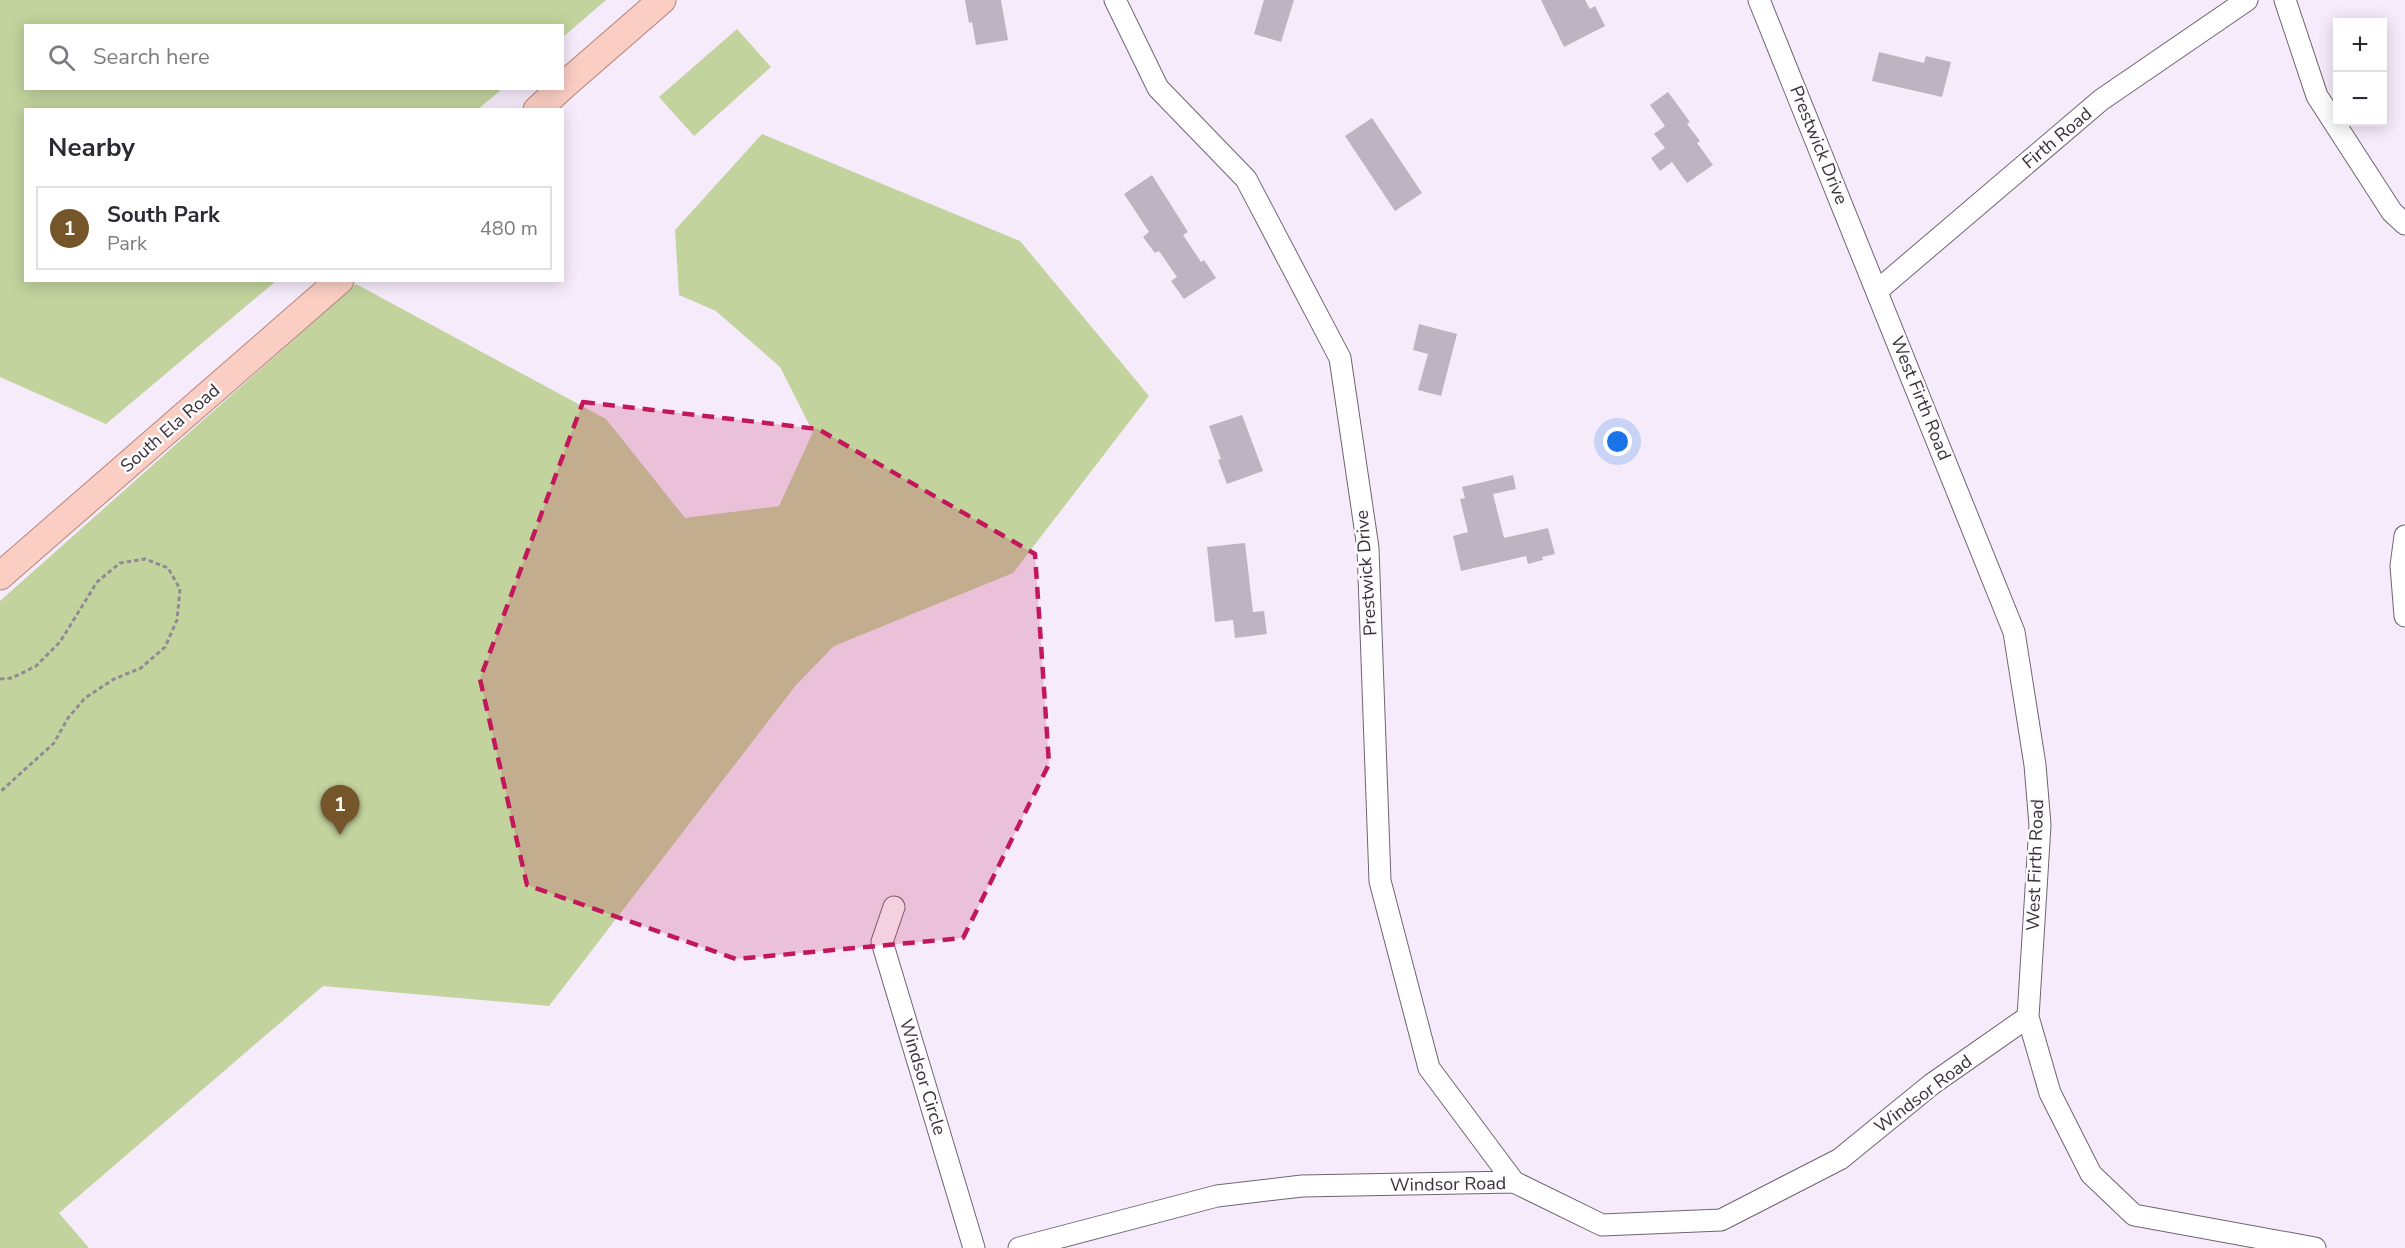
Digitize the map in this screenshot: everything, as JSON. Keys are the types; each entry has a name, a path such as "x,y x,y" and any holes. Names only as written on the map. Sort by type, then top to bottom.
{"main road":[{"path":"564,86 662,0"},
{"path":"539,108 560,90"},
{"name":"South Ela Road","path":"0,576 338,282"}],"street":[{"name":"Prestwick Drive","path":"1115,0 1158,88 1246,179 1340,358 1368,548 1380,881 1429,1068 1514,1182"},
{"name":"Prestwick Drive","path":"1759,0 1878,290"},
{"name":"Firth Road","path":"1878,290 2101,100 2247,0"},
{"path":"2285,0 2317,96 2392,213 2405,224"},
{"name":"West Firth Road","path":"1878,290 2014,632 2035,765 2040,825 2028,1017 2050,1093 2091,1174 2134,1215 2315,1248"},
{"path":"2405,536 2401,566 2405,616"},
{"name":"Windsor Circle","path":"894,907 882,942 974,1248"},
{"name":"Windsor Road","path":"1019,1248 1217,1196 1302,1186 1514,1182 1602,1226 1721,1220 1840,1159 1932,1084 2028,1017"}],"path":[{"path":"0,679 12,678 36,666 60,642 97,582 120,563 145,559 168,568 180,589 177,620 165,647 141,668 114,679 85,698 68,718 54,743 0,792"}],"highlighted area":[{"path":"583,402 818,429 1035,554 1049,764 963,938 736,959 527,885 480,679"}],"green space":[{"path":"0,0 606,0 564,36 564,24 24,24 24,90 501,90 479,108 24,108 24,282 275,282 106,424 0,377"},
{"path":"737,29 771,67 694,136 659,97"},
{"path":"762,134 1020,241 1149,396 1013,573 834,646 796,685 549,1006 323,986 59,1213 89,1248 0,1248 0,601 356,284 606,419 685,518 779,506 813,432 780,367 716,311 679,295 675,230"}],"building":[{"path":"965,0 1001,0 1008,40 976,45"},
{"path":"1264,0 1294,0 1281,42 1254,34"},
{"path":"1541,0 1585,0 1590,9 1595,6 1605,26 1564,47"},
{"path":"1879,52 1924,63 1926,56 1951,62 1942,97 1872,81"},
{"path":"1668,92 1690,122 1687,124 1700,141 1697,143 1713,165 1687,183 1672,162 1660,171 1651,158 1665,148 1654,134 1665,126 1650,105"},
{"path":"1372,118 1422,193 1395,211 1345,136"},
{"path":"1152,175 1188,232 1183,235 1201,262 1204,260 1216,278 1184,299 1171,281 1177,277 1159,251 1155,253 1143,237 1149,232 1124,194"},
{"path":"1419,324 1457,334 1441,396 1418,390 1428,354 1413,350"},
{"path":"1242,415 1263,471 1227,484 1209,426"},
{"path":"1513,475 1516,489 1493,494 1504,538 1548,528 1555,554 1528,564 1526,556 1461,571 1453,536 1468,532 1460,499 1465,498 1462,487"},
{"path":"1245,543 1253,612 1264,611 1267,634 1235,638 1233,620 1215,622 1207,547"}],"place":[{"name":"South Park","path":"340,835"}]}
